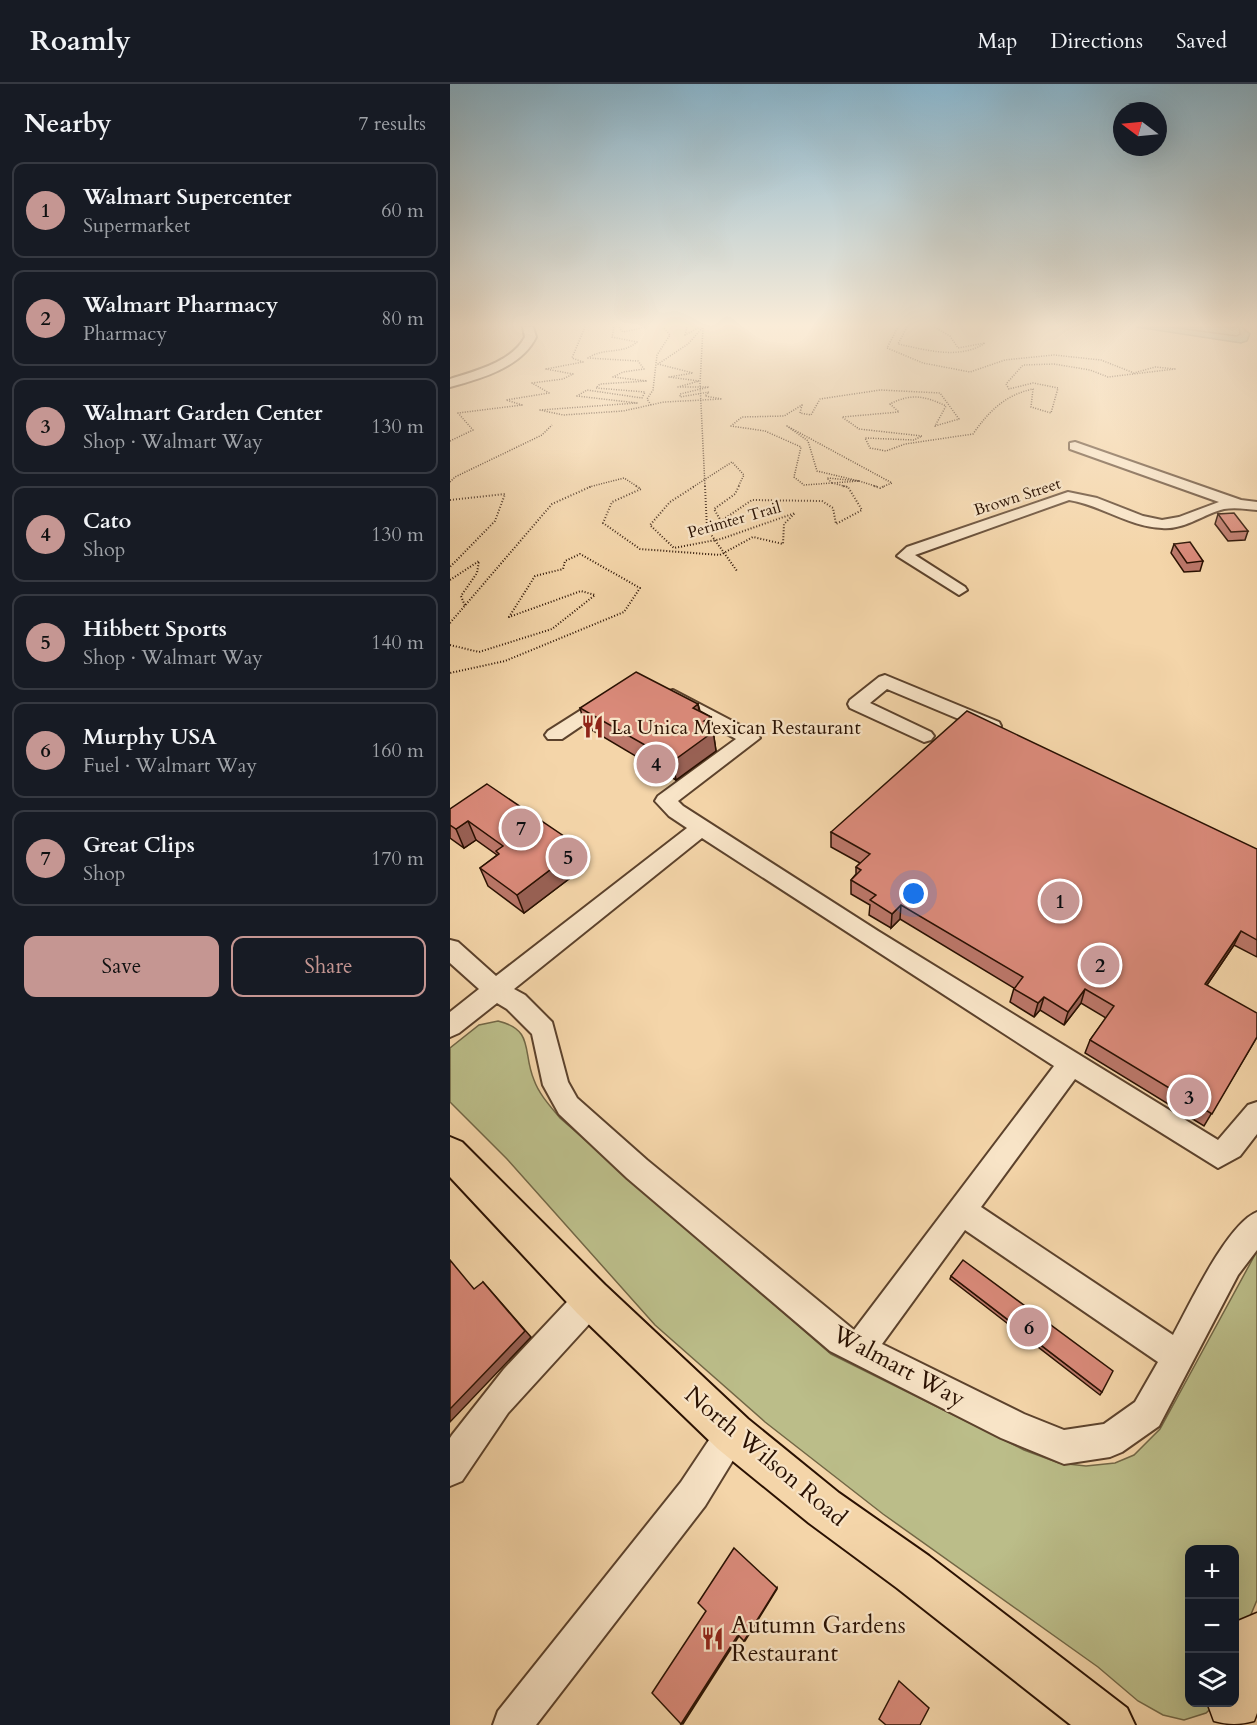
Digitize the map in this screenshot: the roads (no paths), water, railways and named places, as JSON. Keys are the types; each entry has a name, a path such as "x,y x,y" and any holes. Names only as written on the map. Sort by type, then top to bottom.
{"highway":[{"path":"1239,1689 1257,1640"},
{"path":"1226,1725 1232,1707"}],"main road":[{"name":"North Wilson Road","path":"450,1154 591,1299 733,1434 824,1508 913,1572 1110,1725"}],"street":[{"path":"1075,446 1237,504 1257,517"},
{"name":"Brown Street","path":"959,590 904,556 912,550 1068,496 1092,501 1141,520 1164,524 1237,504 1257,506"},
{"path":"924,736 857,704 885,681 1013,736"},
{"path":"555,735 622,690"},
{"path":"660,690 750,738 665,801 701,828 1218,1155 1230,1147 1257,1114"},
{"path":"450,1026 701,828"},
{"name":"Walmart Way","path":"450,949 496,990 516,1002 543,1029 556,1085 568,1106 637,1169 841,1340 1013,1426 1064,1447 1110,1440 1147,1414 1228,1266 1257,1226"},
{"path":"859,1349 1072,1062"},
{"path":"962,1211 1179,1357"},
{"path":"450,1469 510,1389 547,1345 591,1299"},
{"path":"512,1725 693,1494 733,1434"}],"place":[{"name":"La Unica Mexican Restaurant","path":"593,727"},
{"name":"Cato","path":"656,764"},
{"name":"Great Clips","path":"521,828"},
{"name":"Hibbett Sports","path":"568,857"},
{"name":"Walmart Supercenter","path":"1060,901"},
{"name":"Walmart Pharmacy","path":"1100,965"},
{"name":"Walmart Garden Center","path":"1189,1097"},
{"name":"Murphy USA","path":"1029,1327"},
{"name":"Autumn Gardens Restaurant","path":"713,1639"}]}
